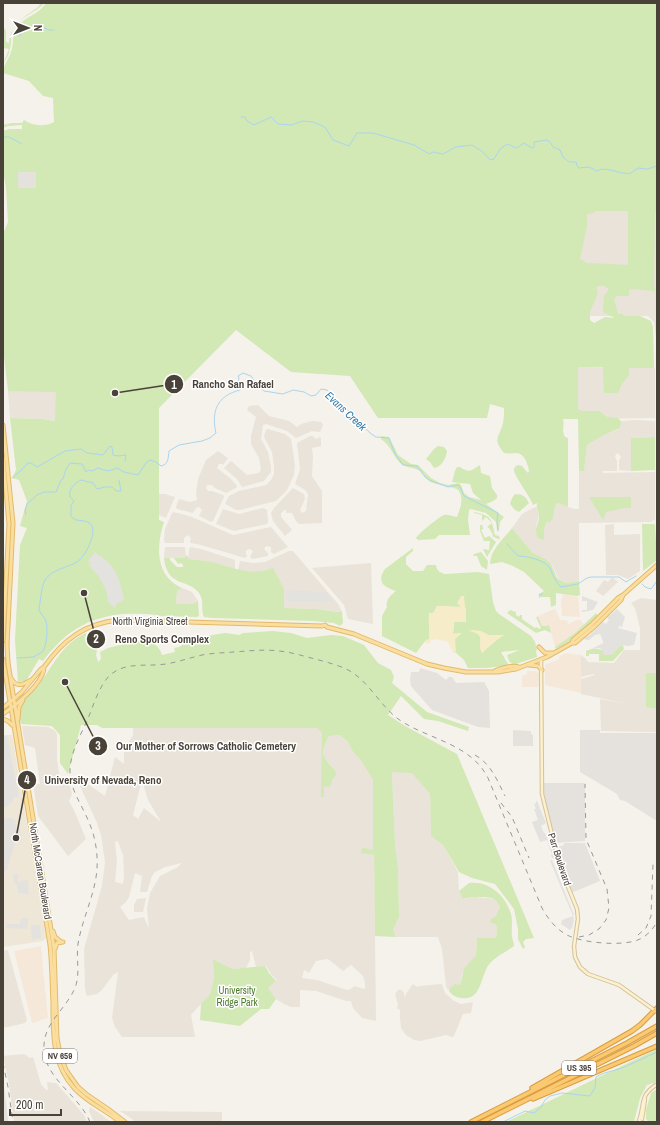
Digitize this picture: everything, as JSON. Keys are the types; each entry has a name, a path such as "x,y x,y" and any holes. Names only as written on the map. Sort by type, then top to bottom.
{"highway":[{"path":"499,1107 632,1031 656,1010"},
{"name":"US 395","path":"471,1122 627,1044 657,1026"},
{"name":"US 395","path":"482,1122 657,1033"},
{"path":"527,1100 548,1093 657,1046"}],"main road":[{"name":"North McCarran Boulevard","path":"3,425 6,466 13,518 3,641"},
{"name":"North McCarran Boulevard","path":"3,458 6,466"},
{"name":"North McCarran Boulevard","path":"10,553 7,645 8,668 18,722 18,730 54,951 57,1042 63,1065 71,1079 81,1090 125,1122"},
{"name":"North Virginia Street","path":"3,708 13,700 44,667 60,647 72,636 96,625 115,620 322,626 324,628 327,627 354,634 420,661 439,667 466,672 495,671 497,669 516,666 519,667 555,653 572,643 618,598 624,595 657,565"},
{"path":"539,647 545,653 555,653"},
{"name":"North McCarran Boulevard","path":"3,659 10,703 11,722 14,731 50,942 56,1056 64,1074 75,1089 85,1098 120,1122"},
{"name":"Parr Boulevard","path":"541,659 542,794 560,867 577,909 578,919 574,946 575,957 580,967 588,974 619,985 656,1010"},
{"path":"526,665 536,666 542,670"},
{"name":"North Virginia Street","path":"3,714 26,695 44,673 44,667"},
{"path":"8,668 12,680 18,685 25,684 34,678"},
{"path":"18,722 19,707 26,695"},
{"path":"3,719 11,722"},
{"path":"50,924 54,936 61,942 57,943 54,951"},
{"path":"642,1122 646,1098 650,1090 657,1085"},
{"path":"642,1122 644,1098 649,1090 657,1085"}],"shaded area":[{"path":"18,172 36,172 36,188 18,188"},
{"path":"576,211 628,211 628,263 655,211 657,211 657,344 654,322 648,316 577,316"},
{"path":"578,367 655,368 655,418 578,419"},
{"path":"8,391 56,391 56,421 10,418"},
{"path":"258,405 269,416 289,421 297,427 301,424 312,421 321,422 323,425 320,432 312,431 296,438 287,431 266,424 263,425 261,439 268,452 271,472 264,481 242,487 237,479 224,468 231,461 247,475 259,473 261,469 259,458 251,444 251,436 256,417 247,410 249,406"},
{"path":"621,421 655,421 655,437 631,438 631,471 619,470 619,461 621,457 618,453 615,457 617,461 617,471 603,471 603,473 655,472 655,519 651,522 579,523 579,581 566,583 558,578 552,565 546,559 533,553 512,528 522,514 533,508 537,507 539,515 536,532 544,529 547,521 553,513 555,506 558,503 574,509 579,509 579,471 584,471 587,445 604,435 619,429"},
{"path":"268,429 285,434 291,439 295,465 294,475 287,490 276,501 236,510 225,504 229,496 239,491 266,485 274,474 272,452 264,437 266,430"},
{"path":"310,436 313,436 316,439 320,437 321,439 321,446 312,448 312,476 322,491 322,523 299,524 292,513 286,513 286,509 281,513 281,517 292,530 285,536 273,521 271,513 293,488 304,494 305,499 300,510 302,513 306,511 308,494 305,490 295,484 300,469 297,443"},
{"path":"218,451 228,458 223,465 219,464 217,468 237,486 226,493 212,485 207,485 206,488 208,491 223,495 224,497 213,521 211,522 199,516 202,510 199,507 196,508 193,513 177,509 176,507 179,499 190,502 197,500 196,493 198,479 206,460"},
{"path":"159,494 175,497 166,518 159,515"},
{"path":"263,508 267,510 267,524 234,531 216,524 223,509 239,514"},
{"path":"174,512 192,517 233,535 271,527 288,547 274,554 271,552 271,547 266,546 264,549 268,553 268,556 252,559 250,557 253,551 250,549 246,550 247,556 245,558 191,543 191,538 188,535 184,538 184,543 165,543 165,529 172,513"},
{"path":"614,524 614,535 640,534 640,571 628,579 618,575 606,575 605,525"},
{"path":"165,547 185,547 186,558 164,558"},
{"path":"190,547 235,560 235,569 207,561 188,559"},
{"path":"289,551 293,551 338,604 342,612 316,609 284,608 266,570 257,572 238,570 240,561 253,563 265,562"},
{"path":"95,552 109,563 116,573 120,583 124,599 117,603 115,608 108,602 106,590 99,577 91,568 92,567 89,566 91,564 88,561"},
{"path":"371,563 373,624 348,619 344,605 312,568"},
{"path":"612,577 618,582 603,596 596,591 604,580 608,582"},
{"path":"182,588 192,592 198,601 193,604 176,604 177,591"},
{"path":"287,590 326,592 330,597 331,602 287,601 285,599"},
{"path":"563,594 578,597 580,617 562,616 561,601"},
{"path":"582,596 598,602 593,610 582,612 582,610 587,610 587,601 582,601"},
{"path":"641,598 657,600 657,673 646,673 646,707 657,709 657,732 601,731 600,699 628,704 581,694 581,679 595,675 580,677 581,655 588,662 614,663 624,650 640,650 640,628 635,608 631,603"},
{"path":"554,609 556,610 560,620 567,620 568,624 581,620 584,625 555,647 549,625 542,628 536,617"},
{"path":"617,609 625,617 622,627 619,626 618,628 637,633 634,645 620,646 611,655 604,655 600,648 591,649 603,643 600,634 595,635 589,640 584,638 590,635 603,622 606,624 609,620 607,618"},
{"path":"565,653 581,655 581,693 545,685 545,665 559,659 559,657"},
{"path":"420,668 437,673 446,680 449,677 452,677 456,683 484,682 489,691 490,728 478,727 432,710 411,686 411,672 419,672"},
{"path":"527,671 536,671 539,674 538,687 522,687 522,676 527,674"},
{"path":"22,726 48,727 54,730 57,734 57,759 60,781 67,782 70,786 72,794 69,801 86,839 68,856 38,816 33,784 40,784 35,748 25,745"},
{"path":"133,728 317,728 322,733 322,797 324,797 324,786 337,773 324,758 323,746 329,736 340,735 348,742 353,752 360,759 373,780 373,850 361,852 374,855 376,1021 362,1018 353,1008 351,1001 346,1001 316,991 300,990 300,1007 291,1007 284,1004 276,999 268,988 277,980 266,966 256,967 252,951 250,952 250,960 246,968 233,969 213,959 214,978 210,994 191,1015 195,1037 122,1037 115,1027 112,1018 118,972 113,975 102,990 97,994 87,996 85,989 84,949 102,886 105,862 101,835 80,786 83,781 105,796 115,757 124,764 124,751 133,735","holes":["142,780 148,800 160,821 144,808 138,819 133,815","118,841 123,853 123,884 115,882 117,861 115,842","181,863 178,867 160,876 150,893 147,909 149,929 144,917 129,920 120,907 129,897 135,873 142,876 140,892 147,892 152,876 155,872 165,867","328,959 343,971 351,965 363,976 365,989 354,986 347,990 317,980 302,978 304,970 309,973 316,961"]},
{"path":"513,730 531,731 531,734 533,735 533,746 513,746"},
{"path":"580,730 600,730 600,733 657,733 657,821 625,801 620,800 617,794 580,772"},
{"path":"3,735 12,735 46,938 43,941 3,947"},
{"path":"3,736 7,736 19,797 14,797 13,801 7,807 3,808"},
{"path":"392,771 412,772 430,794 431,836 443,845 458,872 459,891 463,899 475,897 494,899 500,907 499,912 491,923 495,924 497,927 496,938 477,938 476,955 462,974 460,985 448,990 446,986 442,949 438,937 396,937 393,930 399,917 398,868 395,844"},
{"path":"542,783 585,783 585,841 554,843 543,800"},
{"path":"536,801 546,823 541,826 555,857 552,858 547,840 540,842 532,822 538,820 534,809 536,809 534,804"},
{"path":"5,818 12,818 15,820 16,828 19,828 22,840 15,843 7,870 3,872 3,820"},
{"path":"564,843 585,843 600,881 571,893 560,867 555,848 564,845"},
{"path":"552,860 574,915 573,916 550,861"},
{"path":"13,874 18,874 18,882 28,880 29,894 18,893 17,884 14,884"},
{"path":"146,898 143,912 134,912 134,905 137,899"},
{"path":"573,916 574,920 570,930 561,924 562,920"},
{"path":"28,918 27,929 6,928 6,924 20,924 21,919"},
{"path":"32,925 40,925 41,938 32,940"},
{"path":"41,946 48,1018 32,1023 14,951"},
{"path":"8,950 27,1020 25,1023 3,1028 3,951"},
{"path":"413,984 417,987 442,984 445,993 454,1001 461,1004 473,1002 471,1013 463,1014 454,1036 452,1037 446,1035 420,1041 414,1040 406,1035 401,1028 400,1010 397,1008 398,1005 395,994 398,990 402,990 404,997"},
{"path":"24,1054 30,1058 33,1057 41,1084 46,1090 48,1089 47,1082 56,1083 84,1115 87,1122 14,1122 9,1084 3,1056"},
{"path":"3,1078 8,1119 8,1122 3,1122"},
{"path":"90,1107 111,1122 94,1122 89,1111"},
{"path":"120,1111 222,1112 222,1122 135,1122"}],"green space":[{"path":"41,3 44,3 26,16"},
{"path":"46,3 657,3 657,211 655,211 655,291 631,289 629,290 629,296 617,296 614,299 618,314 622,314 624,316 640,316 651,321 653,327 654,368 629,368 629,375 622,384 618,393 604,393 603,367 578,367 578,409 582,411 599,411 607,417 618,418 621,421 620,428 587,445 584,471 579,471 578,419 563,419 564,434 565,437 568,438 568,507 558,503 555,506 553,518 550,522 547,521 544,529 544,540 538,538 536,529 539,516 537,503 533,505 514,470 518,465 522,466 528,473 529,471 526,460 522,455 517,453 504,453 497,440 502,427 504,408 490,404 487,418 378,418 350,376 291,372 236,330 159,408 159,520 164,522 161,531 159,550 160,560 162,568 167,576 173,583 182,588 177,591 176,604 193,604 198,601 199,616 126,614 103,617 92,621 74,630 65,637 43,661 39,659 26,681 18,682 15,640 20,545 27,528 20,526 27,501 19,480 12,478 16,470 10,418 55,421 56,392 8,391 3,348 3,234 8,222 6,188 3,170 3,131 9,129 22,129 22,125 3,128 3,125 22,123 24,120 31,124 39,125 46,125 54,122 53,98 43,96 29,81 3,73 12,49 15,30 22,22 43,7","holes":["18,172 36,172 36,188 18,188","595,211 628,211 628,265 587,263 580,259 587,226 587,214 594,213","604,286 609,289 604,296 603,312 615,318 605,317 594,323 590,320 590,312 598,293 596,287"]},
{"path":"3,27 6,31 6,42 9,43 13,30 10,51 3,64 9,49 3,48"},
{"path":"381,436 389,437 398,455 411,464 418,465 431,478 448,485 459,483 464,493 469,497 481,500 473,493 470,484 452,482 457,467 469,471 480,465 481,473 490,476 492,488 497,495 497,498 486,504 504,517 500,522 499,530 497,530 496,522 486,513 471,509 469,510 468,520 470,535 439,535 435,539 418,540 416,538 429,525 442,516 447,515 457,517 461,504 459,491 451,487 431,482 420,471 402,465 387,444 381,439"},
{"path":"655,437 655,470 631,471 631,438"},
{"path":"438,446 444,447 447,451 443,462 434,468 426,459"},
{"path":"515,494 524,496 529,503 519,512 510,504"},
{"path":"589,497 631,497 631,508 606,512 603,520"},
{"path":"474,512 485,515 490,519 492,522 493,525 495,535 499,536 500,539 492,536 493,535 487,527 492,523 486,517 482,521 482,515"},
{"path":"642,524 655,525 657,560 643,571"},
{"path":"480,525 483,525 482,527 484,528 481,530 485,538 489,536 496,542 487,557 483,549 489,550 490,541 484,541 480,531"},
{"path":"512,528 533,553 546,559 551,564 557,578 566,583 579,581 580,595 577,596 556,593 556,605 551,607 550,597 540,597 539,599 539,594 544,591 524,572 502,562 490,564 495,548"},
{"path":"413,548 413,551 406,557 406,564 413,571 423,571 427,565 436,565 437,569 441,573 445,574 478,572 489,574 493,602 496,611 531,636 535,642 537,657 513,665 509,661 507,655 520,650 501,652 508,664 507,666 468,668 464,660 455,652 455,639 461,633 453,634 454,622 466,622 463,596 462,607 437,606 429,628 429,639 425,641 416,653 382,636 382,616 387,607 390,596 396,591 385,586 381,581 382,574 385,569"},
{"path":"481,552 488,561 487,570 481,566 477,556 473,556 474,554"},
{"path":"186,555 188,559 207,561 240,570 256,571 273,568 284,589 284,608 342,611 343,623 340,626 334,623 313,621 204,617 202,611 202,599 199,593 189,585 173,578 166,568 164,558 170,558 170,560 177,567 183,567 181,563 178,564 174,558 185,558"},
{"path":"510,610 516,612 516,615 519,617 522,615 522,619 535,628 540,629 541,628 536,617 538,617 542,626 549,625 551,633 545,630 536,633 507,613"},
{"path":"596,613 598,616 578,635 555,649 555,647 575,633"},
{"path":"273,631 291,633 307,638 331,635 343,636 364,645 378,663 391,670 394,677 392,683 427,712 469,727 468,731 438,721 424,719 401,696 388,715 405,726 457,754 534,938 526,939 523,942 525,947 523,949 518,939 518,929 514,909 495,884 472,878 459,872 443,845 431,836 430,794 412,773 392,772 395,844 398,868 399,917 393,930 396,937 375,936 374,855 361,853 362,848 373,850 373,780 360,759 353,752 348,742 340,735 329,736 324,748 323,752 326,760 337,773 332,780 330,787 324,786 324,797 321,797 322,733 317,728 102,728 97,725 81,725 68,774 60,763 60,735 52,726 21,724 20,710 24,700 39,685 59,655 78,637 86,633 98,646 96,655 98,662 101,659 100,652 108,648 140,640 155,644 162,655 175,652 174,648 200,637 225,633 239,635 243,633"},
{"path":"623,645 624,649 613,661 599,661 599,654 589,654 589,656 586,656 586,651 593,649 602,650 611,655"},
{"path":"646,673 657,673 657,709 646,707"},
{"path":"469,883 483,884 501,895 509,907 512,917 512,937 514,946 491,962 487,967 478,991 474,995 469,998 460,998 451,994 449,991 451,986 453,987 454,984 460,985 464,969 476,955 477,938 496,938 497,927 495,924 491,923 490,920 496,916 500,907 494,899 487,897 463,899 459,891"},
{"name":"University Ridge Park","path":"213,959 233,969 265,966 276,981 268,988 276,999 269,1009 261,1009 240,1026 200,1020 201,1004 210,994 214,978"},
{"path":"657,1049 657,1082 647,1085 640,1098 634,1122 506,1122"},
{"path":"657,1089 657,1122 649,1122 646,1119 646,1110 651,1093"}],"sand":[{"path":"461,596 464,596 466,622 454,622 453,634 462,633 455,639 456,650 454,654 448,642 436,639 431,640 429,644 425,643 425,641 429,639 429,613 433,613 437,606 461,607 457,603"},
{"path":"469,631 481,631 489,635 504,635 482,653 480,649 480,637"}],"waterway":[{"path":"19,36 26,28 38,28"},
{"path":"39,29 45,28 54,30"},
{"path":"241,117 245,117 247,121 254,125 271,117 278,124 292,125 302,121 313,122 325,127 333,140 349,146 357,133 373,133 414,145 429,154 433,152 443,154 456,147 472,145 483,152 490,160 494,159 500,149 507,144 517,148 524,143 532,148 534,147 534,142 547,140 553,147 560,150 563,157 569,162 576,162 579,168 589,167 597,171 600,169 605,169 628,174 639,168 646,169"},
{"path":"3,137 9,137 22,144"},
{"path":"647,169 657,166"},
{"name":"Evans Creek","path":"25,515 27,504 37,495 44,492 56,492 70,463 82,464 86,472 88,470 92,471 98,468 108,471 117,468 124,472 138,475 146,463 150,460 161,466 164,465 168,460 169,451 179,445 210,438 216,433 214,418 215,411 221,400 226,396 240,390 242,386 238,382 238,376 243,373 251,376 257,385 264,391 283,394 293,390 304,392 311,396 316,395 321,389 327,390 370,433 376,437 389,438 395,454 403,465 417,466 425,477 431,481 448,487 458,485 464,496 498,513 498,531"},
{"path":"12,478 28,463 31,463 37,467 65,451 81,449 87,453 103,455 110,446 112,447 113,455 126,455 125,461"},
{"path":"17,658 34,657 44,650 47,637 47,624 39,608 45,580 52,573 77,562 83,556 91,540 93,530 90,523 75,520 71,516 71,506 74,501 70,497 71,489 81,480 93,483 97,489 112,487 116,491 121,491 119,480"},
{"name":"Evans Creek","path":"507,544 518,556 536,559 548,565 561,587 578,584 591,577 619,577 626,582 636,576"},
{"name":"Evans Creek","path":"642,584 651,589 657,581"},
{"path":"503,1122 525,1111 534,1113 550,1096 562,1093 590,1096 595,1088 596,1077 599,1075 622,1068 657,1052"}],"railway":[{"path":"90,1122 85,1112 50,1070 46,1061 44,1040 51,1023 72,994 76,985 78,975 78,944 82,925 94,888 97,869 97,856 94,838 88,820 71,783 70,769 72,756 102,686 109,676 122,668 129,666 166,664 210,654 268,650 297,654 346,669 358,676 398,719 417,730 452,745 472,758 481,767 488,778 542,908 559,930 567,935 582,940 603,943 624,943 643,938 650,932 657,922"},
{"path":"475,755 489,768 505,796"},
{"path":"579,937 589,935 599,929 606,920 609,908 607,889 586,839 585,784"},
{"path":"501,803 512,817 529,858"},
{"path":"638,935 646,928 651,916 653,864"},
{"path":"3,1063 13,1122"}],"place":[{"name":"Rancho San Rafael","path":"115,393"},
{"name":"Reno Sports Complex","path":"84,593"},
{"name":"Our Mother of Sorrows Catholic Cemetery","path":"65,682"},
{"name":"University of Nevada, Reno","path":"16,838"}]}
